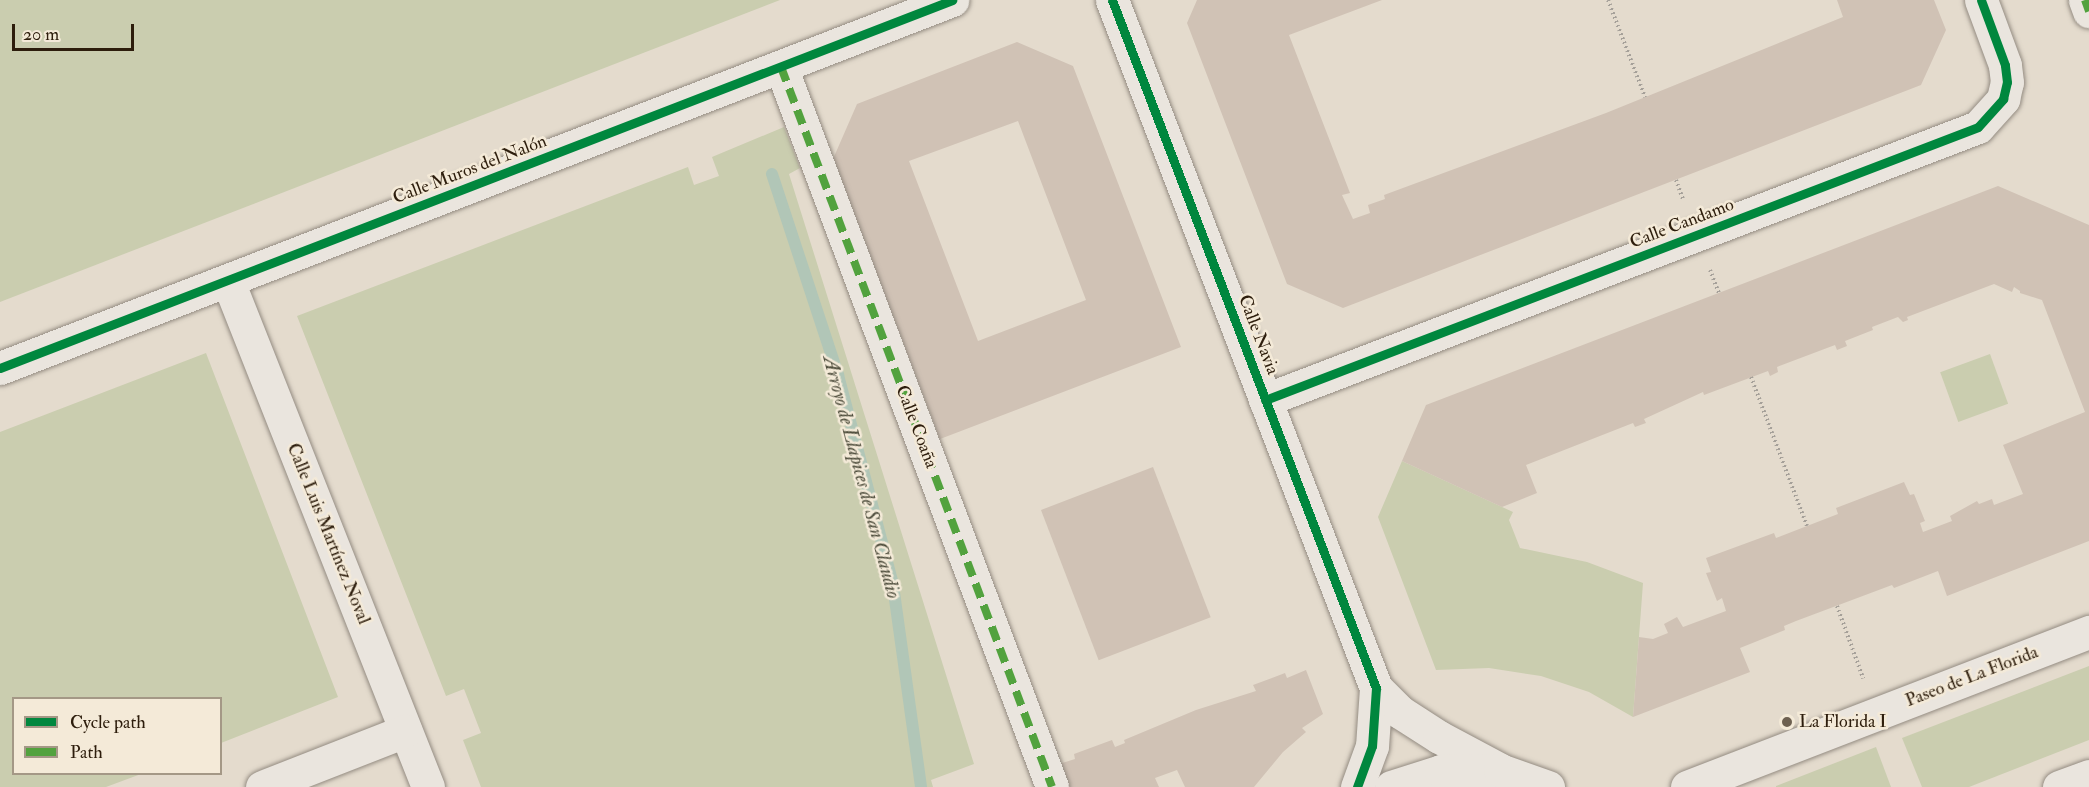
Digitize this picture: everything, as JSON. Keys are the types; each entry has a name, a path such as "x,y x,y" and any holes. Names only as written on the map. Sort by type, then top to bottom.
{"street":[{"name":"Calle Muros del Nalón","path":"0,368 952,0"},
{"name":"Calle Navia","path":"1112,0 1376,688 1400,712 1439,737 1500,770"},
{"name":"Calle Candamo","path":"1265,400 1978,127 2003,99 2007,82 2005,65 1981,0"},
{"path":"2085,0 2089,11"},
{"name":"Calle Coaña","path":"781,68 1052,787"},
{"name":"Calle Luis Martínez Noval","path":"228,281 428,787"},
{"name":"Paseo de La Florida","path":"1687,787 2089,632"},
{"name":"Calle Navia","path":"1357,787 1372,746 1376,688"},
{"path":"261,787 405,731"},
{"path":"1391,787 1441,771 1500,770 1541,782 1548,787"},
{"path":"2059,787 2089,776"}],"path":[{"path":"1608,0 1645,97"},
{"path":"1750,377 1807,526"},
{"path":"1837,606 1876,714"}],"green space":[{"path":"0,0 780,0 0,302"},
{"path":"784,127 800,168 789,174 974,764 931,780 933,787 481,787 463,740 481,733 464,689 446,696 297,316 688,167 694,185 719,176 712,157"},
{"path":"206,353 338,697 222,743 222,697 12,697 12,775 138,775 106,787 0,787 0,432"},
{"path":"1990,354 2008,404 1958,422 1940,372"},
{"path":"1402,461 1513,512 1509,520 1520,548 1587,562 1643,583 1633,717 1589,692 1541,676 1489,668 1436,670 1378,517"},
{"path":"2089,666 2089,740 1969,787 1922,787 1902,738"},
{"path":"1876,747 1891,787 1776,787 1776,786"}],"building":[{"path":"1197,0 1382,0 1289,35 1350,193 1342,195 1353,219 1370,213 1368,205 1385,199 1384,195 1606,113 1843,17 1837,0 1934,0 1946,30 1921,85 1343,308 1287,284 1187,23"},
{"path":"1017,42 1073,66 1181,347 940,439 833,159 857,104","holes":["1018,121 1086,300 978,341 909,161"]},
{"path":"1998,186 2089,225 2089,541 1947,596 1938,571 1894,588 1892,585 1796,621 1784,626 1785,630 1740,648 1750,672 1633,717 1639,637 1653,639 1668,633 1664,624 1677,617 1683,627 1726,611 1722,598 1717,601 1706,573 1711,572 1706,558 1774,533 1776,538 1838,514 1836,508 1904,482 1910,495 1914,494 1925,521 1920,523 1923,532 1952,521 1950,516 1977,501 1979,504 1992,499 1994,505 2023,494 2003,445 2085,412 2042,300 2020,293 2014,287 2012,292 1994,284 1907,317 1908,320 1903,322 1898,317 1872,327 1873,330 1845,341 1847,346 1837,350 1835,345 1777,367 1778,372 1770,376 1768,371 1704,395 1703,392 1644,419 1646,423 1635,427 1633,423 1526,465 1537,493 1502,507 1402,461 1426,405"},
{"path":"1153,467 1211,617 1099,660 1041,510"},
{"path":"1306,670 1323,714 1302,728 1306,732 1283,752 1254,787 1185,787 1177,770 1155,778 1159,787 1068,787 1059,764 1075,759 1074,754 1112,740 1115,747 1125,743 1124,740 1196,710 1256,691 1253,685 1285,673 1287,678"}],"waterway":[{"name":"Arroyo de Llapices de San Claudio","path":"772,174 838,375 893,585 921,787"}],"marked path":[{"path":"2085,0 2089,11"},
{"path":"781,67 1052,787"}],"cycle path":[{"path":"0,368 952,0"},
{"path":"1112,0 1376,688 1372,746 1357,787"},
{"path":"1265,400 1978,127 2003,99 2007,82 2005,65 1981,0"}],"place":[{"name":"La Florida I","path":"1787,722"}]}
